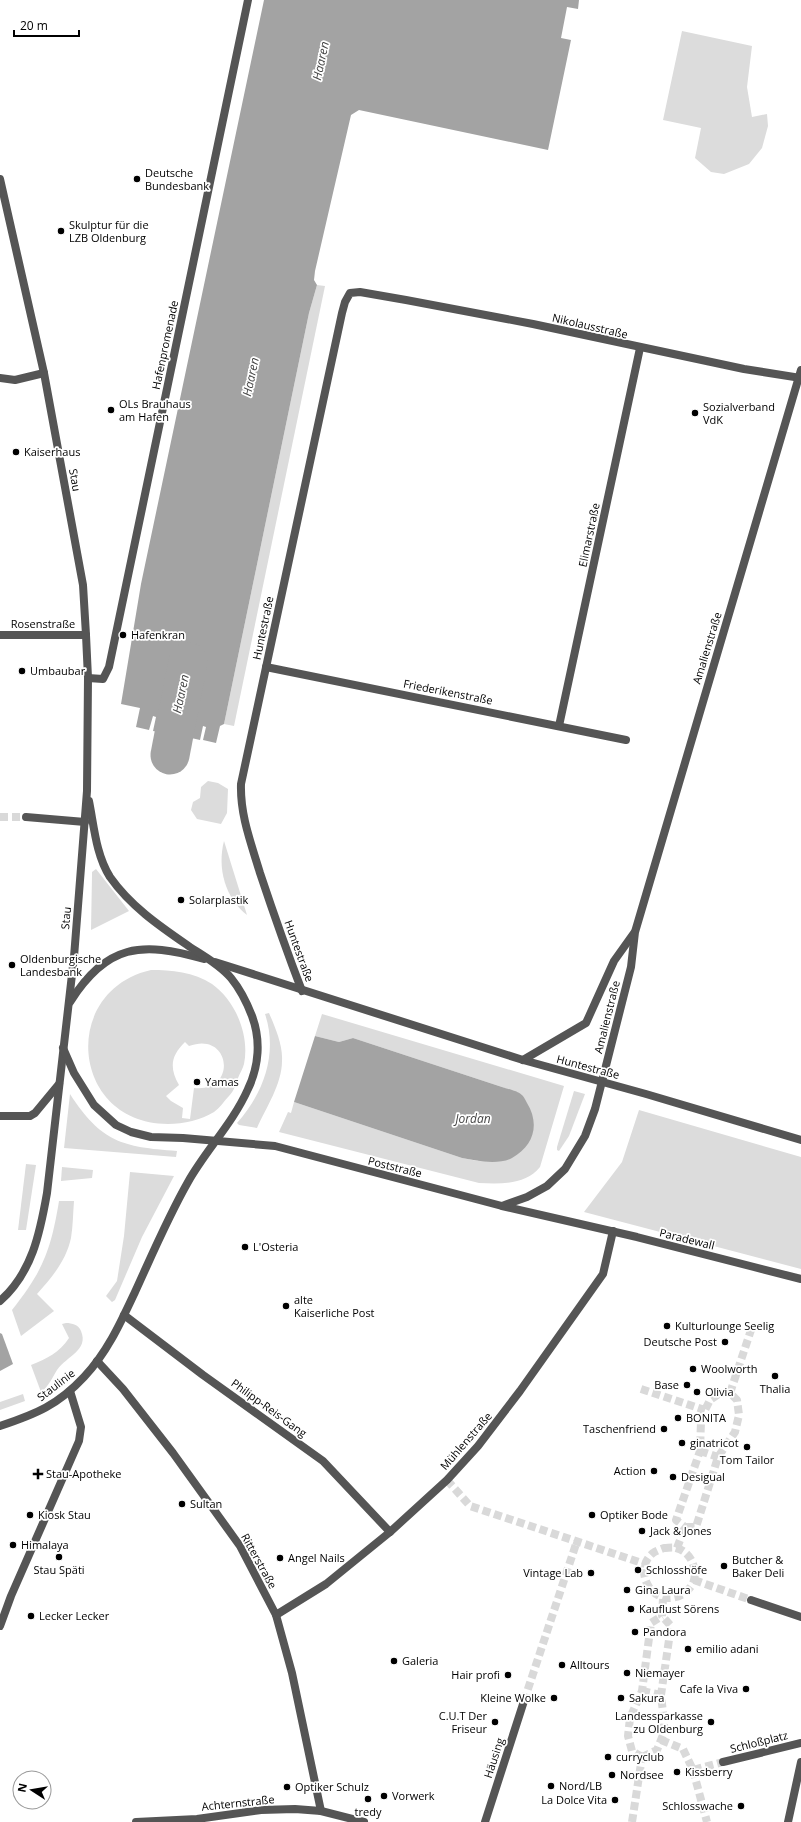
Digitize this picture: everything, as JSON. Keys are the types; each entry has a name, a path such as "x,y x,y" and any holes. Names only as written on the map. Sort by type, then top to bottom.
{"street":[{"name":"Hafenpromenade","path":"88,678 103,679 109,667 248,0"},
{"name":"Stau","path":"0,179 44,373 83,585 88,678 87,791 75,944 42,1226 32,1255 16,1283 0,1301"},
{"name":"Huntestraße","path":"302,991 266,892 243,816 240,800 241,784 345,302 350,293 355,292 377,295"},
{"name":"Nikolausstraße","path":"377,295 533,324 744,369 800,375"},
{"name":"Elimarstraße","path":"559,726 640,348"},
{"path":"0,378 15,380 44,373"},
{"name":"Amalienstraße","path":"502,1206 527,1197 546,1186 565,1168 585,1136 595,1109 631,967 635,932 800,375"},
{"name":"Rosenstraße","path":"0,635 86,635"},
{"name":"Friederikenstraße","path":"266,667 626,740"},
{"name":"Stau","path":"87,791 100,856 110,877 148,918 211,961"},
{"path":"26,817 85,822"},
{"name":"Amalienstraße","path":"522,1060 586,1023 614,962 635,932"},
{"name":"Huntestraße","path":"68,1004 82,983 108,960 124,952 148,948 160,948 211,961 522,1060 601,1083 646,1094 801,1140"},
{"path":"98,1361 124,1315 168,1220 187,1183 237,1109 249,1088 256,1064 258,1046 257,1030 241,993 230,978 211,961"},
{"path":"63,1047 84,1091 94,1105 116,1125 131,1132 151,1137 216,1140"},
{"path":"0,1116 30,1116 35,1113 59,1084"},
{"name":"Poststraße","path":"216,1140 275,1146 567,1222"},
{"name":"Paradewall","path":"567,1222 613,1231 801,1279"},
{"name":"Mühlenstraße","path":"276,1615 326,1584 390,1532 447,1480 478,1446 520,1391 603,1274 613,1231"},
{"name":"Philipp-Reis-Gang","path":"124,1315 203,1375 323,1461 390,1532"},
{"name":"Staulinie","path":"0,1426 35,1414 58,1401 70,1391 98,1361"},
{"name":"Ritterstraße","path":"98,1361 123,1389 173,1453 240,1546 276,1615 292,1673 321,1811"},
{"path":"0,1626 11,1596 79,1441 81,1427 70,1391"},
{"path":"751,1600 801,1617"},
{"name":"Häusing","path":"485,1822 524,1701"},
{"name":"Schloßplatz","path":"723,1762 801,1743"},
{"path":"788,1822 801,1762"},
{"name":"Achternstraße","path":"136,1822 197,1820 261,1810 295,1809 321,1811 364,1822"}],"shaded area":[{"path":"682,31 752,46 747,87 752,117 767,114 768,126 762,148 749,164 724,174 711,172 695,158 701,128 663,120"},
{"path":"317,285 325,286 234,726 224,724 309,313"},
{"path":"208,781 218,783 228,789 227,813 221,824 197,819 191,810 193,802 200,798 201,787"},
{"path":"224,841 247,915 233,900 225,882 222,872 222,851"},
{"path":"96,869 129,911 91,930 92,872"},
{"path":"151,970 174,971 190,974 205,980 212,984 228,999 243,1030 245,1042 244,1064 232,1092 214,1112 192,1121 168,1124 136,1118 111,1103 96,1081 89,1055 90,1028 101,1003 121,983","holes":["185,1042 189,1046 203,1043 214,1047 221,1054 224,1063 223,1073 218,1081 208,1087 194,1088 190,1119 182,1118 183,1108 171,1101 166,1096 179,1085 174,1073 174,1057"]},
{"path":"269,1013 278,1036 282,1055 279,1078 273,1096 257,1128 239,1125 237,1123 255,1099 266,1072 270,1043 269,1029 265,1014"},
{"path":"322,1014 564,1086 540,1167 528,1177 520,1180 504,1183 479,1183 279,1132 288,1112 291,1113 294,1102 462,1158 478,1161 522,1095 353,1038 339,1042 315,1036"},
{"path":"574,1091 585,1094 569,1136 559,1151 557,1150 557,1147"},
{"path":"70,1094 92,1123 114,1139 141,1147 177,1151 176,1157 64,1148"},
{"path":"639,1110 801,1157 801,1269 584,1212 622,1162"},
{"path":"26,1164 36,1165 26,1230 18,1230"},
{"path":"62,1167 93,1170 92,1178 61,1181"},
{"path":"130,1172 174,1176 142,1237 115,1300 112,1302 106,1296 117,1281 124,1236"},
{"path":"59,1201 74,1201 71,1238 62,1261 53,1275 37,1294 54,1311 21,1336 12,1310 23,1296 44,1259 53,1233"},
{"path":"71,1323 79,1327 83,1338 82,1343 80,1348 61,1365 48,1385 41,1392 31,1365 43,1360 61,1348 69,1338 62,1324"},
{"path":"23,1394 25,1401 0,1410 0,1402"}],"water":[{"path":"264,0 579,0 578,9 567,7 561,38 571,40 548,150 359,110 351,115 315,271 314,280 317,285 309,313 224,724 220,726 216,743 203,740 206,727 203,726 200,740 187,737 191,718 169,714 165,733 153,731 156,717 153,716 149,730 136,727 140,708 121,704 141,584"},
{"name":"Jordan","path":"315,1036 339,1042 353,1038 518,1092 525,1099 533,1119 533,1134 530,1141 512,1158 494,1162 474,1160 462,1158 294,1102"},
{"path":"0,1333 2,1334 13,1364 0,1371"}],"waterway":[{"name":"Haaren","path":"170,755 188,662"}],"tunnel":[{"path":"0,817 26,817"},
{"path":"730,1393 752,1327"},
{"path":"641,1389 705,1410"},
{"path":"677,1548 685,1527 696,1527 718,1457 735,1432 739,1415 737,1400 730,1393 720,1393 710,1400 701,1421 700,1451 676,1520 685,1527"},
{"path":"700,1451 718,1457"},
{"path":"447,1480 470,1506 645,1564"},
{"path":"524,1701 577,1541"},
{"path":"664,1548 675,1548 685,1552 691,1560 695,1575 693,1584 690,1588 683,1594 672,1598 663,1597 655,1593 648,1586 645,1578 644,1569 647,1560 653,1553 664,1548"},
{"path":"694,1580 751,1600"},
{"path":"642,1757 657,1750 663,1735 664,1721 661,1695 671,1626 662,1616 663,1599"},
{"path":"642,1757 632,1751 628,1736 630,1718 642,1691 651,1623 662,1616"},
{"path":"642,1691 661,1695"},
{"path":"661,1740 683,1749 693,1770 723,1762"},
{"path":"632,1822 642,1757"},
{"path":"693,1770 707,1822"}],"place":[{"name":"Deutsche Bundesbank","path":"137,179"},
{"name":"Skulptur für die LZB Oldenburg","path":"61,231"},
{"name":"OLs Brauhaus am Hafen","path":"111,410"},
{"name":"Sozialverband VdK","path":"695,413"},
{"name":"Kaiserhaus","path":"16,452"},
{"name":"Hafenkran","path":"123,635"},
{"name":"Umbaubar","path":"22,671"},
{"name":"Solarplastik","path":"181,900"},
{"name":"Oldenburgische Landesbank","path":"12,965"},
{"name":"Yamas","path":"197,1082"},
{"name":"L'Osteria","path":"245,1247"},
{"name":"alte Kaiserliche Post","path":"286,1306"},
{"name":"Kulturlounge Seelig","path":"667,1326"},
{"name":"Deutsche Post","path":"725,1342"},
{"name":"Woolworth","path":"693,1369"},
{"name":"Thalia","path":"775,1376"},
{"name":"Base","path":"687,1385"},
{"name":"Olivia","path":"697,1392"},
{"name":"BONITA","path":"678,1418"},
{"name":"Taschenfriend","path":"664,1429"},
{"name":"ginatricot","path":"682,1443"},
{"name":"Tom Tailor","path":"747,1447"},
{"name":"Action","path":"654,1471"},
{"name":"Stau-Apotheke","path":"38,1474"},
{"name":"Desigual","path":"673,1477"},
{"name":"Sultan","path":"182,1504"},
{"name":"Kiosk Stau","path":"30,1515"},
{"name":"Optiker Bode","path":"592,1515"},
{"name":"Jack & Jones","path":"642,1531"},
{"name":"Himalaya","path":"13,1545"},
{"name":"Stau Späti","path":"59,1557"},
{"name":"Angel Nails","path":"280,1558"},
{"name":"Butcher & Baker Deli","path":"724,1566"},
{"name":"Schlosshöfe","path":"638,1570"},
{"name":"Vintage Lab","path":"591,1573"},
{"name":"Gina Laura","path":"627,1590"},
{"name":"Kauflust Sörens","path":"631,1609"},
{"name":"Lecker Lecker","path":"31,1616"},
{"name":"Pandora","path":"635,1632"},
{"name":"emilio adani","path":"688,1649"},
{"name":"Galeria","path":"394,1661"},
{"name":"Alltours","path":"562,1665"},
{"name":"Niemayer","path":"627,1673"},
{"name":"Hair profi","path":"508,1675"},
{"name":"Cafe la Viva","path":"746,1689"},
{"name":"Kleine Wolke","path":"554,1698"},
{"name":"Sakura","path":"621,1698"},
{"name":"C.U.T Der Friseur","path":"495,1722"},
{"name":"Landessparkasse zu Oldenburg","path":"711,1722"},
{"name":"curryclub","path":"608,1757"},
{"name":"Kissberry","path":"677,1772"},
{"name":"Nordsee","path":"612,1775"},
{"name":"Nord/LB","path":"551,1786"},
{"name":"Optiker Schulz","path":"287,1787"},
{"name":"Vorwerk","path":"384,1796"},
{"name":"tredy","path":"368,1799"},
{"name":"La Dolce Vita","path":"615,1800"},
{"name":"Schlosswache","path":"741,1806"}]}
